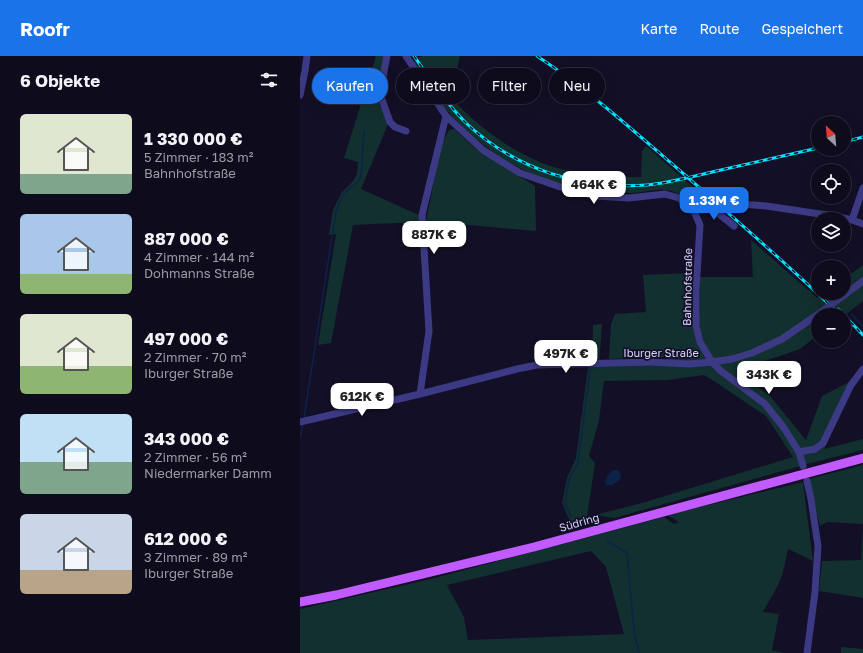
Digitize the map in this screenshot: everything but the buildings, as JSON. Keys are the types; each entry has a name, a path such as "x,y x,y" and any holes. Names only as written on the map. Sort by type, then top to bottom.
{"main road":[{"name":"Südring","path":"300,602 336,595 534,546 863,458"}],"street":[{"path":"300,95 307,56"},
{"path":"387,56 381,97 390,122 395,127 406,130"},
{"path":"406,56 446,116 483,150 520,173 563,188 596,196 629,198 665,194 678,198 694,209 704,205 709,206 734,226"},
{"path":"420,394 429,331 422,215 446,116"},
{"path":"852,220 863,188"},
{"path":"732,207 740,204 766,206 834,216 863,224"},
{"name":"Bahnhofstraße","path":"694,209 700,225 696,290 696,326 700,342 712,362 721,371 765,404 784,428 799,452 803,466"},
{"name":"Iburger Straße","path":"300,422 537,365 637,362 689,364 732,359 768,346 795,331 863,281"},
{"path":"799,452 815,449 823,443 851,385 863,369"},
{"path":"807,481 818,546 815,592 807,653"}],"green space":[{"path":"376,56 385,56 382,68 372,68"},
{"path":"423,56 460,56 457,68 417,68 413,62"},
{"path":"361,104 379,104 388,124 361,189 421,216 420,222 353,225 331,343 318,345 336,234 329,235 333,210 342,192 354,180 357,174 358,162 344,158"},
{"path":"442,104 457,104 488,132 517,151 548,165 584,174 613,177 641,177 642,151 646,146 710,202 698,211 684,197 676,192 666,190 607,193 574,188 552,182 516,166 493,152 462,126"},
{"path":"454,129 475,148 535,186 536,231 426,221 441,145 449,130"},
{"path":"751,240 811,293 811,300 851,300 851,274 863,265 863,301 851,310 851,308 811,308 811,340 800,349 736,371 770,396 806,440 822,396 849,382 856,382 824,449 863,439 863,450 614,518 595,515 642,503 793,457 766,416 704,375 668,380 604,381 599,420 589,456 595,463 587,517 574,523 569,519 562,503 567,478 576,458 588,367 592,358 593,325 602,324 599,366 667,365 666,357 609,359 611,324 615,314 646,312 643,275 692,273 689,310 700,314 700,277 753,277"},
{"path":"863,465 863,524 827,522 820,526 809,479"},
{"path":"803,482 813,561 788,549 783,572 778,585 763,612 779,614 772,650 784,653 300,653 300,609 431,579 664,517 674,524 679,522 667,515","holes":["591,551 606,567 624,634 468,640 464,617 447,585"]},
{"path":"863,524 863,598 819,591 822,561 861,560"},
{"path":"841,647 863,649 863,653 841,653"}],"water":[{"path":"613,470 618,470 621,474 620,480 607,486 605,482 607,476"}],"waterway":[{"path":"304,418 336,211 344,193 359,181 361,175 364,131"},
{"path":"851,314 863,326"},
{"path":"571,517 565,503 569,479 578,462 590,370"},
{"path":"300,436 303,426"},
{"path":"607,541 627,553 634,631 639,653"}],"railway":[{"path":"414,56 438,91 466,123 485,139 506,153 527,164 573,180 622,186 655,184 680,180 811,150"},
{"path":"537,56 557,69 594,98 685,175 833,308"},
{"path":"851,140 863,137"},
{"path":"851,323 863,335"}]}
